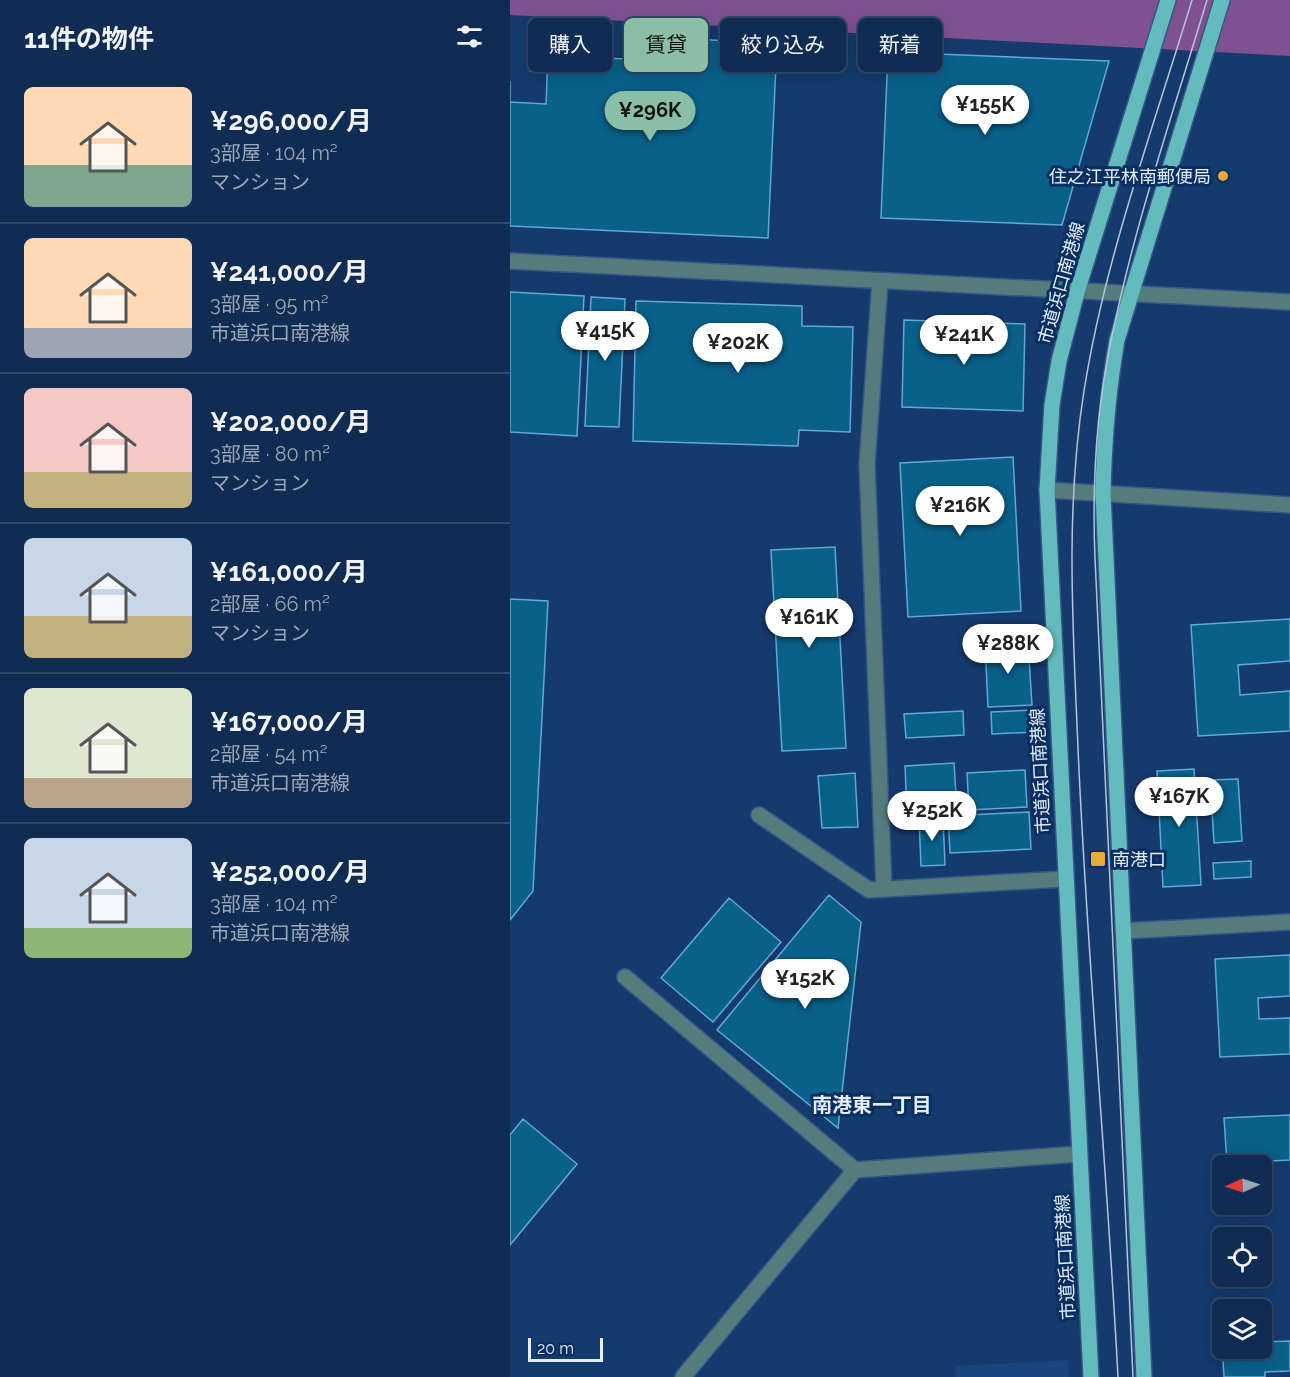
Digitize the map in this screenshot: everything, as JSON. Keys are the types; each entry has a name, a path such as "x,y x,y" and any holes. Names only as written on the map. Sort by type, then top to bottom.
{"main road":[{"name":"市道浜口南港線","path":"1090,1377 1064,879 1047,490 1052,405 1059,361 1077,291 1168,0"},
{"path":"1144,1377 1103,494 1108,393 1117,340 1130,293 1222,0"}],"street":[{"path":"510,261 1290,302"},
{"path":"880,281 867,464 884,889"},
{"path":"1047,490 1290,505"},
{"path":"759,815 869,890 1064,879"},
{"path":"1123,931 1290,922"},
{"path":"625,977 855,1170 1079,1154"},
{"path":"683,1377 855,1170"}],"shaded area":[{"path":"510,0 1290,0 1290,56 942,38 942,18 858,18 858,33 846,33 846,18 720,18 720,26 708,25 708,18 624,18 624,21 612,20 612,18 510,15"},
{"path":"1068,1360 1069,1377 955,1377 955,1366"}],"building":[{"path":"708,40 720,40 720,72 776,72 768,238 510,226 510,102 546,104 547,72 612,72 612,58 624,59 624,72 708,72"},
{"path":"942,54 1109,61 1062,225 881,218 887,72 942,72"},
{"path":"510,292 584,296 577,436 510,432"},
{"path":"591,297 625,299 619,427 585,426"},
{"path":"636,301 802,306 802,326 853,327 850,432 799,430 798,446 633,441"},
{"path":"904,320 1025,324 1023,411 902,407"},
{"path":"1013,457 1021,611 908,617 900,463"},
{"path":"835,547 846,748 782,751 771,550"},
{"path":"510,599 548,601 533,891 510,920"},
{"path":"1290,619 1290,661 1238,665 1240,695 1290,691 1290,731 1198,736 1191,625"},
{"path":"1028,642 1032,705 988,707 985,644"},
{"path":"1034,710 1035,732 992,734 991,712"},
{"path":"963,711 964,735 906,738 904,714"},
{"path":"954,763 957,810 907,812 905,766"},
{"path":"1194,769 1201,885 1163,887 1157,771"},
{"path":"1025,770 1027,807 969,810 967,773"},
{"path":"855,773 858,827 822,828 818,776"},
{"path":"1238,779 1242,841 1214,843 1210,780"},
{"path":"1029,812 1031,849 950,853 948,816"},
{"path":"943,817 945,865 921,866 919,819"},
{"path":"1251,861 1251,877 1214,879 1213,863"},
{"path":"829,895 861,922 838,1128 717,1030"},
{"path":"729,898 781,942 713,1022 661,978"},
{"path":"1290,955 1290,996 1258,998 1259,1019 1290,1018 1290,1054 1220,1057 1215,959"},
{"path":"1290,1115 1290,1160 1272,1161 1272,1155 1226,1155 1224,1118"},
{"path":"523,1119 577,1164 510,1245 510,1135"},
{"path":"1290,1341 1290,1371 1265,1372 1265,1377 1224,1377 1223,1359 1272,1359 1272,1342"}],"tram line":[{"path":"1118,1377 1086,905 1078,748 1072,569 1074,480 1084,391 1104,292 1131,194 1192,0"},
{"path":"1133,1377 1095,558 1096,449 1106,368 1120,298 1155,170 1207,0"}],"place":[{"name":"住之江平林南郵便局","path":"1223,176"},
{"name":"南港口","path":"1098,859"}],"district":[{"name":"南港東一丁目","path":"872,1105"}]}
